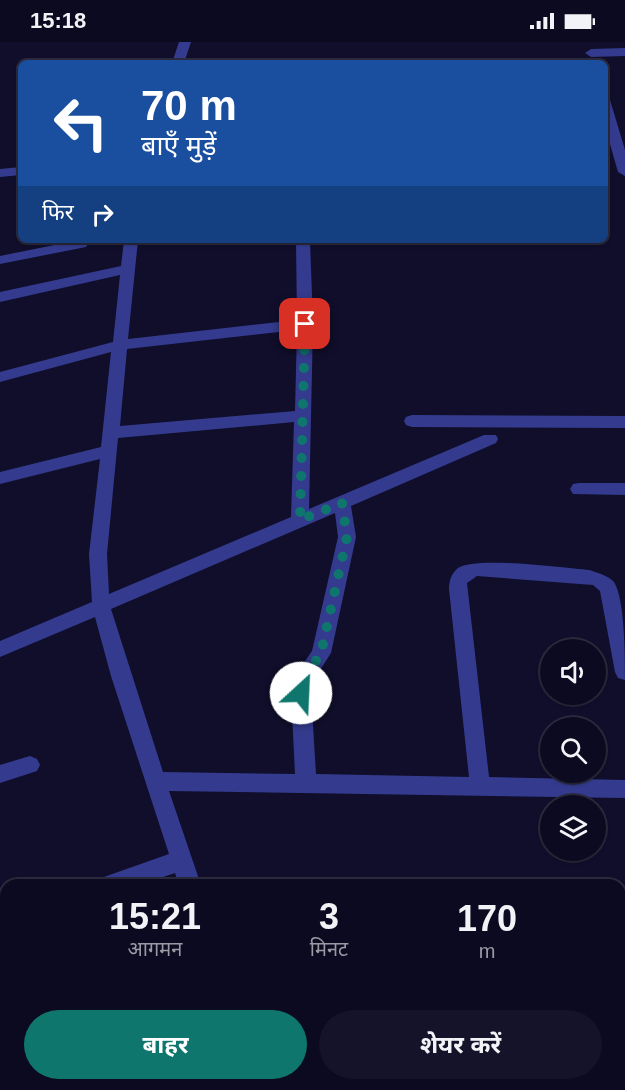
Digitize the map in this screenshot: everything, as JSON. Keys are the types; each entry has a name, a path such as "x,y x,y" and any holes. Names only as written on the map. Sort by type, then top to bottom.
{"street":[{"path":"179,60 185,42"},
{"path":"591,53 625,52"},
{"path":"608,114 625,172"},
{"path":"0,173 18,171"},
{"path":"131,243 98,554 101,606 188,879"},
{"path":"300,520 305,324 303,243"},
{"path":"0,260 81,244"},
{"path":"0,297 128,269"},
{"path":"0,377 120,345 305,324"},
{"path":"0,478 110,442 302,416"},
{"path":"412,421 625,422"},
{"path":"0,649 490,439"},
{"path":"579,489 625,489"},
{"path":"306,786 301,693 304,679 321,653 347,537 342,503"},
{"path":"480,787 458,589 458,581 465,573 477,569 589,577 599,580 608,588 625,672"},
{"path":"0,774 30,765"},
{"path":"156,782 625,789"},
{"path":"127,879 182,860"}],"route":[{"path":"301,693 304,679 321,653 347,537 342,503 300,520 305,324"}]}
